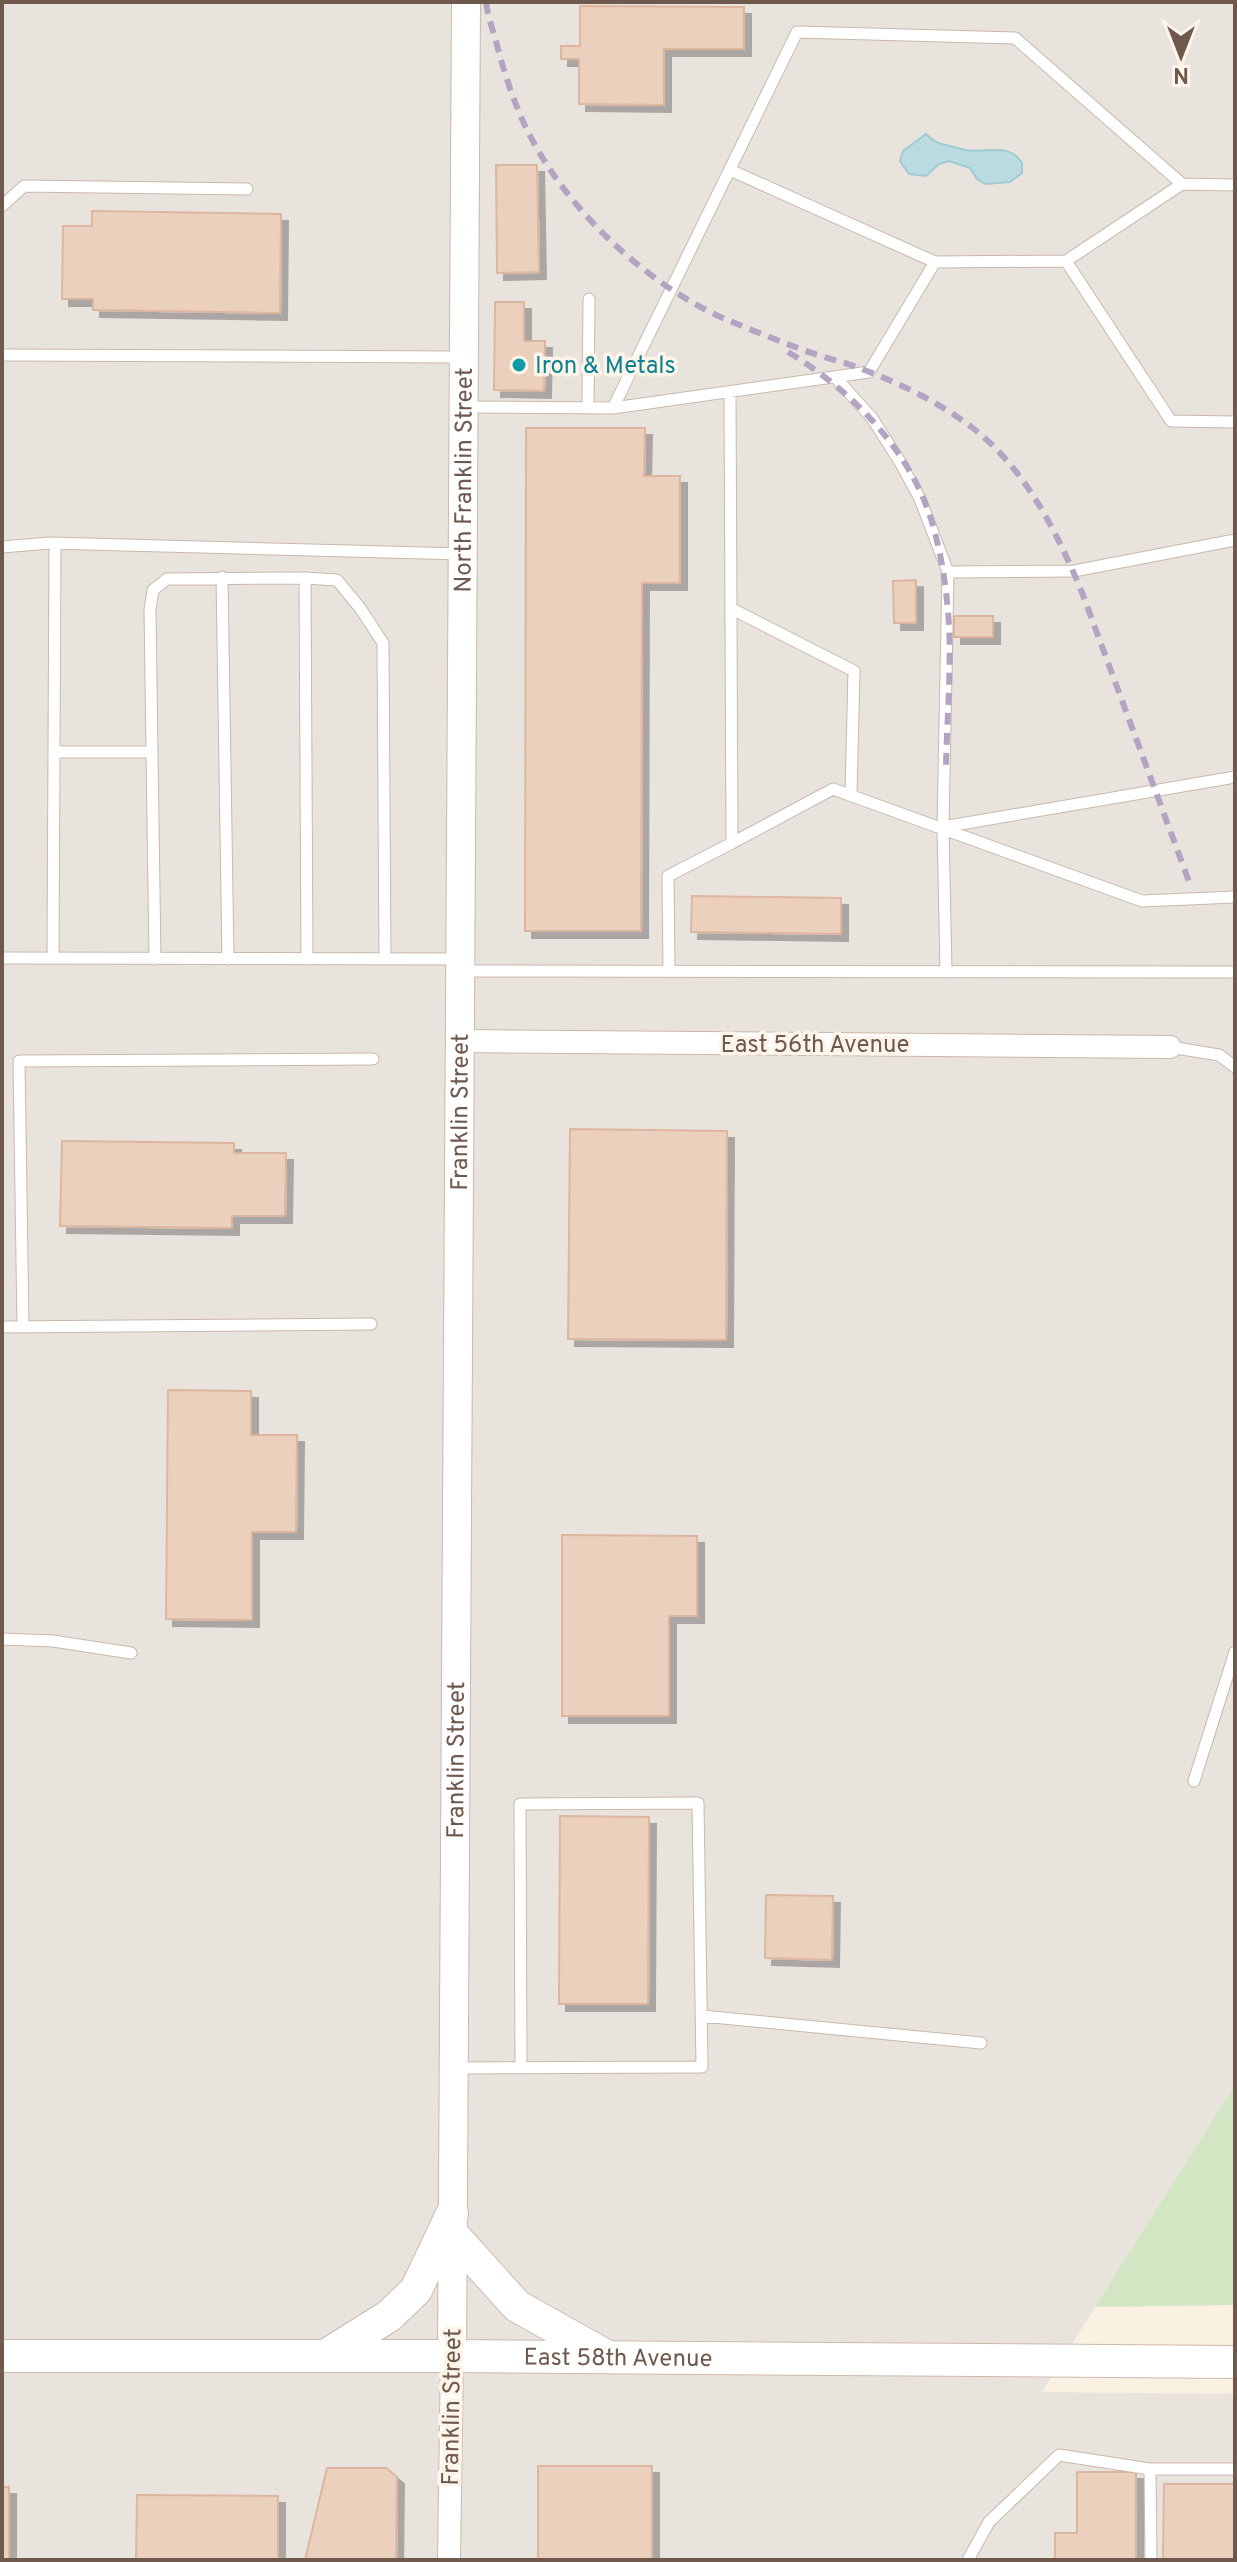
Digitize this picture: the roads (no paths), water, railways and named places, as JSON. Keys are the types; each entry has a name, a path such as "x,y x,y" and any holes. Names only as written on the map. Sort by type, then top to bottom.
{"main road":[{"path":"325,2357 389,2316 416,2290 452,2224 517,2306 609,2357"},
{"name":"East 58th Avenue","path":"2,2356 1235,2362"}],"street":[{"name":"North Franklin Street","path":"459,965 466,2"},
{"name":"Franklin Street","path":"449,2560 459,965"},
{"name":"East 56th Avenue","path":"459,1041 1170,1047"}],"lane":[{"path":"613,408 797,32 1015,38 1182,184"},
{"path":"730,170 935,262 1066,261 1182,184 1235,185"},
{"path":"2,206 24,186 247,189"},
{"path":"1066,261 1171,421 1235,422"},
{"path":"463,407 613,408 869,372 935,262"},
{"path":"588,408 589,299"},
{"path":"2,355 464,357"},
{"path":"835,377 872,418 900,462 920,499 948,572 943,827 946,972"},
{"path":"730,392 732,843"},
{"path":"948,572 1074,571 1235,540"},
{"path":"53,958 55,544"},
{"path":"2,547 55,544 462,554"},
{"path":"155,959 150,609 153,590 167,579 222,577 337,580 383,643 385,959"},
{"path":"222,577 228,959"},
{"path":"305,578 307,959"},
{"path":"732,609 854,671 851,795"},
{"path":"54,752 152,752"},
{"path":"943,827 1235,777"},
{"path":"669,971 668,876 833,789 1142,901 1235,897"},
{"path":"2,958 385,959 459,965 669,971 1235,972"},
{"path":"1170,1047 1219,1055 1235,1067"},
{"path":"23,1327 19,1061 373,1059"},
{"path":"2,1327 371,1324"},
{"path":"2,1639 53,1641 131,1653"},
{"path":"1194,1781 1235,1652"},
{"path":"453,2068 521,2068 702,2067 698,1803 520,1804 521,2068"},
{"path":"702,2016 981,2043"},
{"path":"968,2560 989,2522 1059,2455 1150,2469 1235,2469"},
{"path":"1150,2469 1151,2560"}],"water":[{"path":"926,134 937,143 961,149 1010,152 1022,163 1022,173 1010,182 986,184 977,179 970,168 949,161 939,164 926,176 909,174 900,161 903,151"}],"railway":[{"path":"486,2 509,86 529,134 571,198 617,247 669,288 725,319 867,371 930,400 974,429 1010,464 1052,527 1083,595 1191,887"},
{"path":"788,352 832,383 872,420 904,463 928,510 940,555 949,621 946,767"}],"place":[{"name":"Iron & Metals","path":"519,365"}]}
